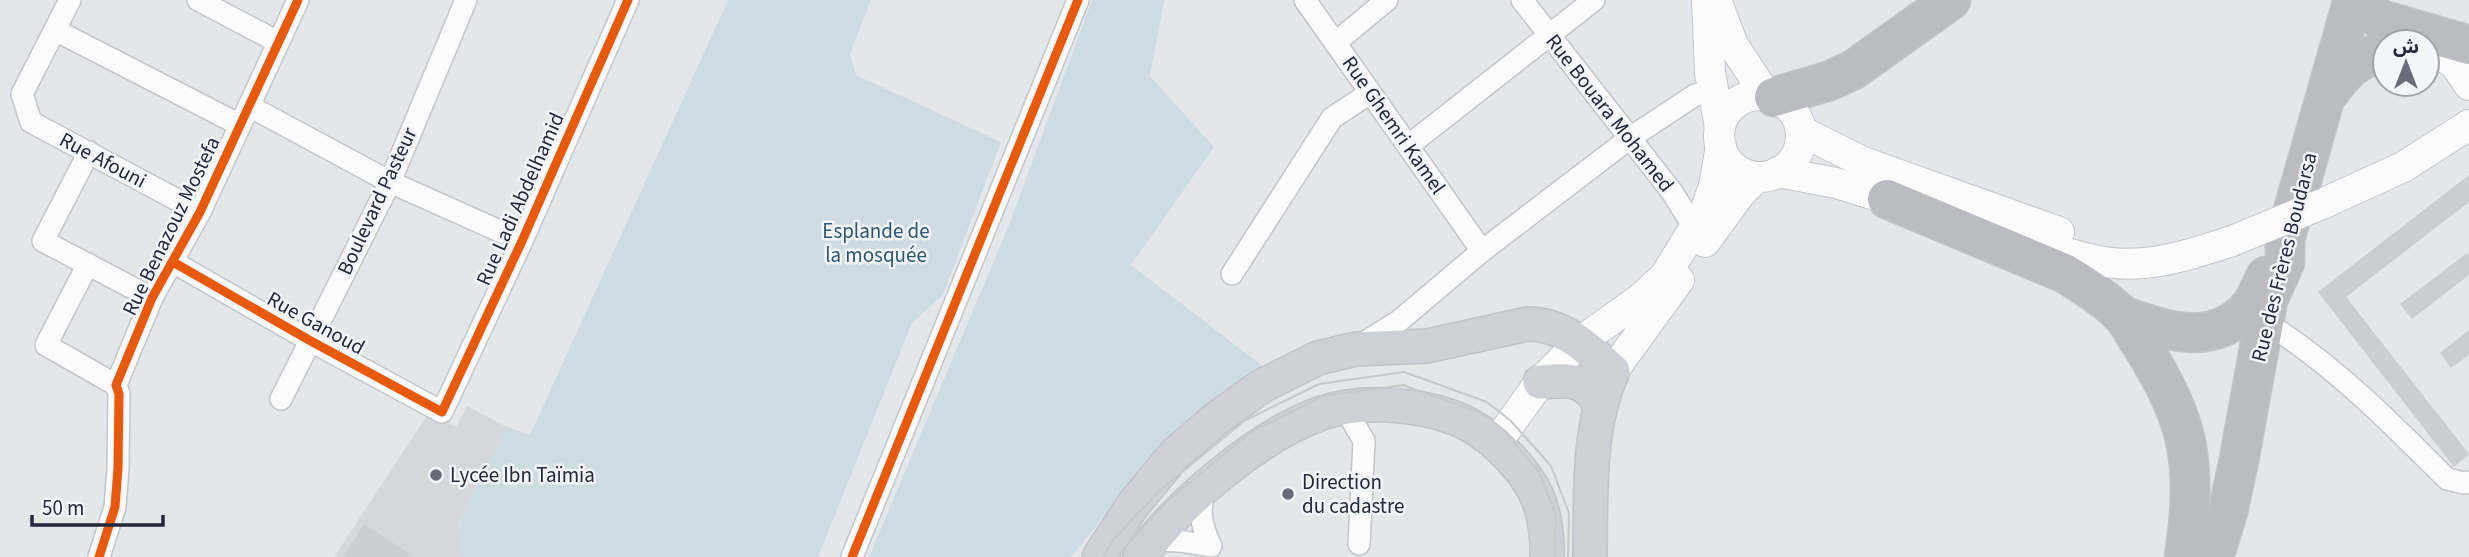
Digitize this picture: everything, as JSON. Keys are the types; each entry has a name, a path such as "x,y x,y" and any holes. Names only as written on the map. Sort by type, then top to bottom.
{"highway":[{"path":"1770,96 1829,81 1853,69 1951,0"},
{"name":"Rue des Frères Boudarsa","path":"2214,557 2228,511 2268,300 2285,251 2353,0"},
{"path":"2361,0 2368,13 2452,54"},
{"path":"2326,97 2347,69 2371,56"},
{"path":"1887,199 2064,273 2123,316 2159,373 2175,408 2183,435 2189,463 2191,511 2184,557"},
{"path":"2123,316 2159,328 2194,334 2223,328 2251,304 2285,251"},
{"path":"2238,557 2286,300 2285,251"}],"main road":[{"path":"1707,0 1713,91 1723,155 1732,166 1744,173 1836,183 2094,260 2129,264 2161,261 2232,242 2403,167 2469,125"},
{"path":"1590,557 1592,479 1600,405 1613,371 1732,203 1768,175 1794,160 1800,148 1801,131 1797,118 1791,108 1770,96 1733,45 1716,0"},
{"path":"2452,54 2455,64 2469,85"},
{"path":"1493,442 1540,382 1580,342 1640,299 1665,276 1711,198 1724,116 1742,99 1770,96"},
{"path":"1801,131 1863,162 2079,239 2161,261"},
{"path":"1099,557 1133,505 1175,454 1217,418 1262,386 1318,358 1356,349 1427,346 1527,324 1542,324 1559,329 1580,342 1613,371"},
{"path":"1540,382 1578,382 1592,391 1600,405"},
{"path":"1146,548 1184,505 1230,467 1280,434 1322,413 1368,404 1398,405 1436,412 1462,420 1493,442 1519,465 1532,483 1544,512 1547,557"}],"street":[{"path":"70,0 55,30 240,125"},
{"path":"198,0 278,42"},
{"name":"Rue Benazouz Mostefa","path":"99,557 115,506 119,394 116,385 152,298 200,212 298,0"},
{"name":"Boulevard Pasteur","path":"281,399 390,182 466,0"},
{"name":"Rue Ladi Abdelhamid","path":"442,412 522,241 628,0"},
{"path":"852,557 1078,0"},
{"name":"Rue Ghemri Kamel","path":"1306,0 1482,251"},
{"path":"1335,43 1387,0"},
{"name":"Rue Bouara Mohamed","path":"1522,0 1672,191 1695,229"},
{"path":"1408,146 1594,0"},
{"name":"Rue Afouni","path":"55,30 22,94 31,122 200,212"},
{"path":"1356,349 1399,321 1482,251 1630,138 1695,95 1713,91"},
{"path":"1232,274 1332,118 1370,93"},
{"path":"249,106 390,182 522,241"},
{"path":"89,152 43,241 152,298"},
{"name":"Rue Ganoud","path":"173,262 442,412"},
{"path":"88,264 46,345 116,385"},
{"path":"2279,331 2343,379 2447,479 2464,484 2469,482"},
{"path":"1345,408 1364,440 1359,544"},
{"path":"1209,484 1201,500 1200,520 1214,551"},
{"path":"1146,548 1179,541 1214,551"}],"shaded area":[{"name":"Lycée Ibn Taïmia","path":"467,406 507,427 459,522 462,557 334,557 429,413 456,427"}],"green space":[{"name":"Esplande de la mosquée","path":"728,0 871,0 850,54 856,75 1001,142 943,295 912,323 818,557 462,557 459,522 507,427 530,435"},
{"path":"1092,0 1164,0 1150,76 1214,147 1131,265 1264,367 1190,418 1141,471 1071,557 869,557 1009,225"}],"building":[{"path":"2469,175 2469,202 2346,297 2469,454 2454,467 2318,292"},
{"path":"2467,253 2469,275 2412,319 2400,304"},
{"path":"2469,330 2469,355 2451,368 2440,353"},
{"path":"364,524 410,554 408,557 343,557"}],"tram line":[{"path":"1103,557 1114,539 1158,492 1244,421 1319,384 1404,372 1487,402 1511,421 1551,466 1569,513 1568,557"},
{"path":"1118,557 1167,501 1251,432 1323,396 1403,385 1481,413 1505,431 1539,472 1556,515 1555,557"}],"cycle path":[{"path":"99,557 115,507 119,394 116,385 152,298 200,212 298,0"},
{"path":"173,262 442,412 522,241 628,0"},
{"path":"852,557 1078,0"}],"place":[{"name":"Lycée Ibn Taïmia","path":"436,475"},
{"name":"Direction du cadastre","path":"1288,494"}]}
